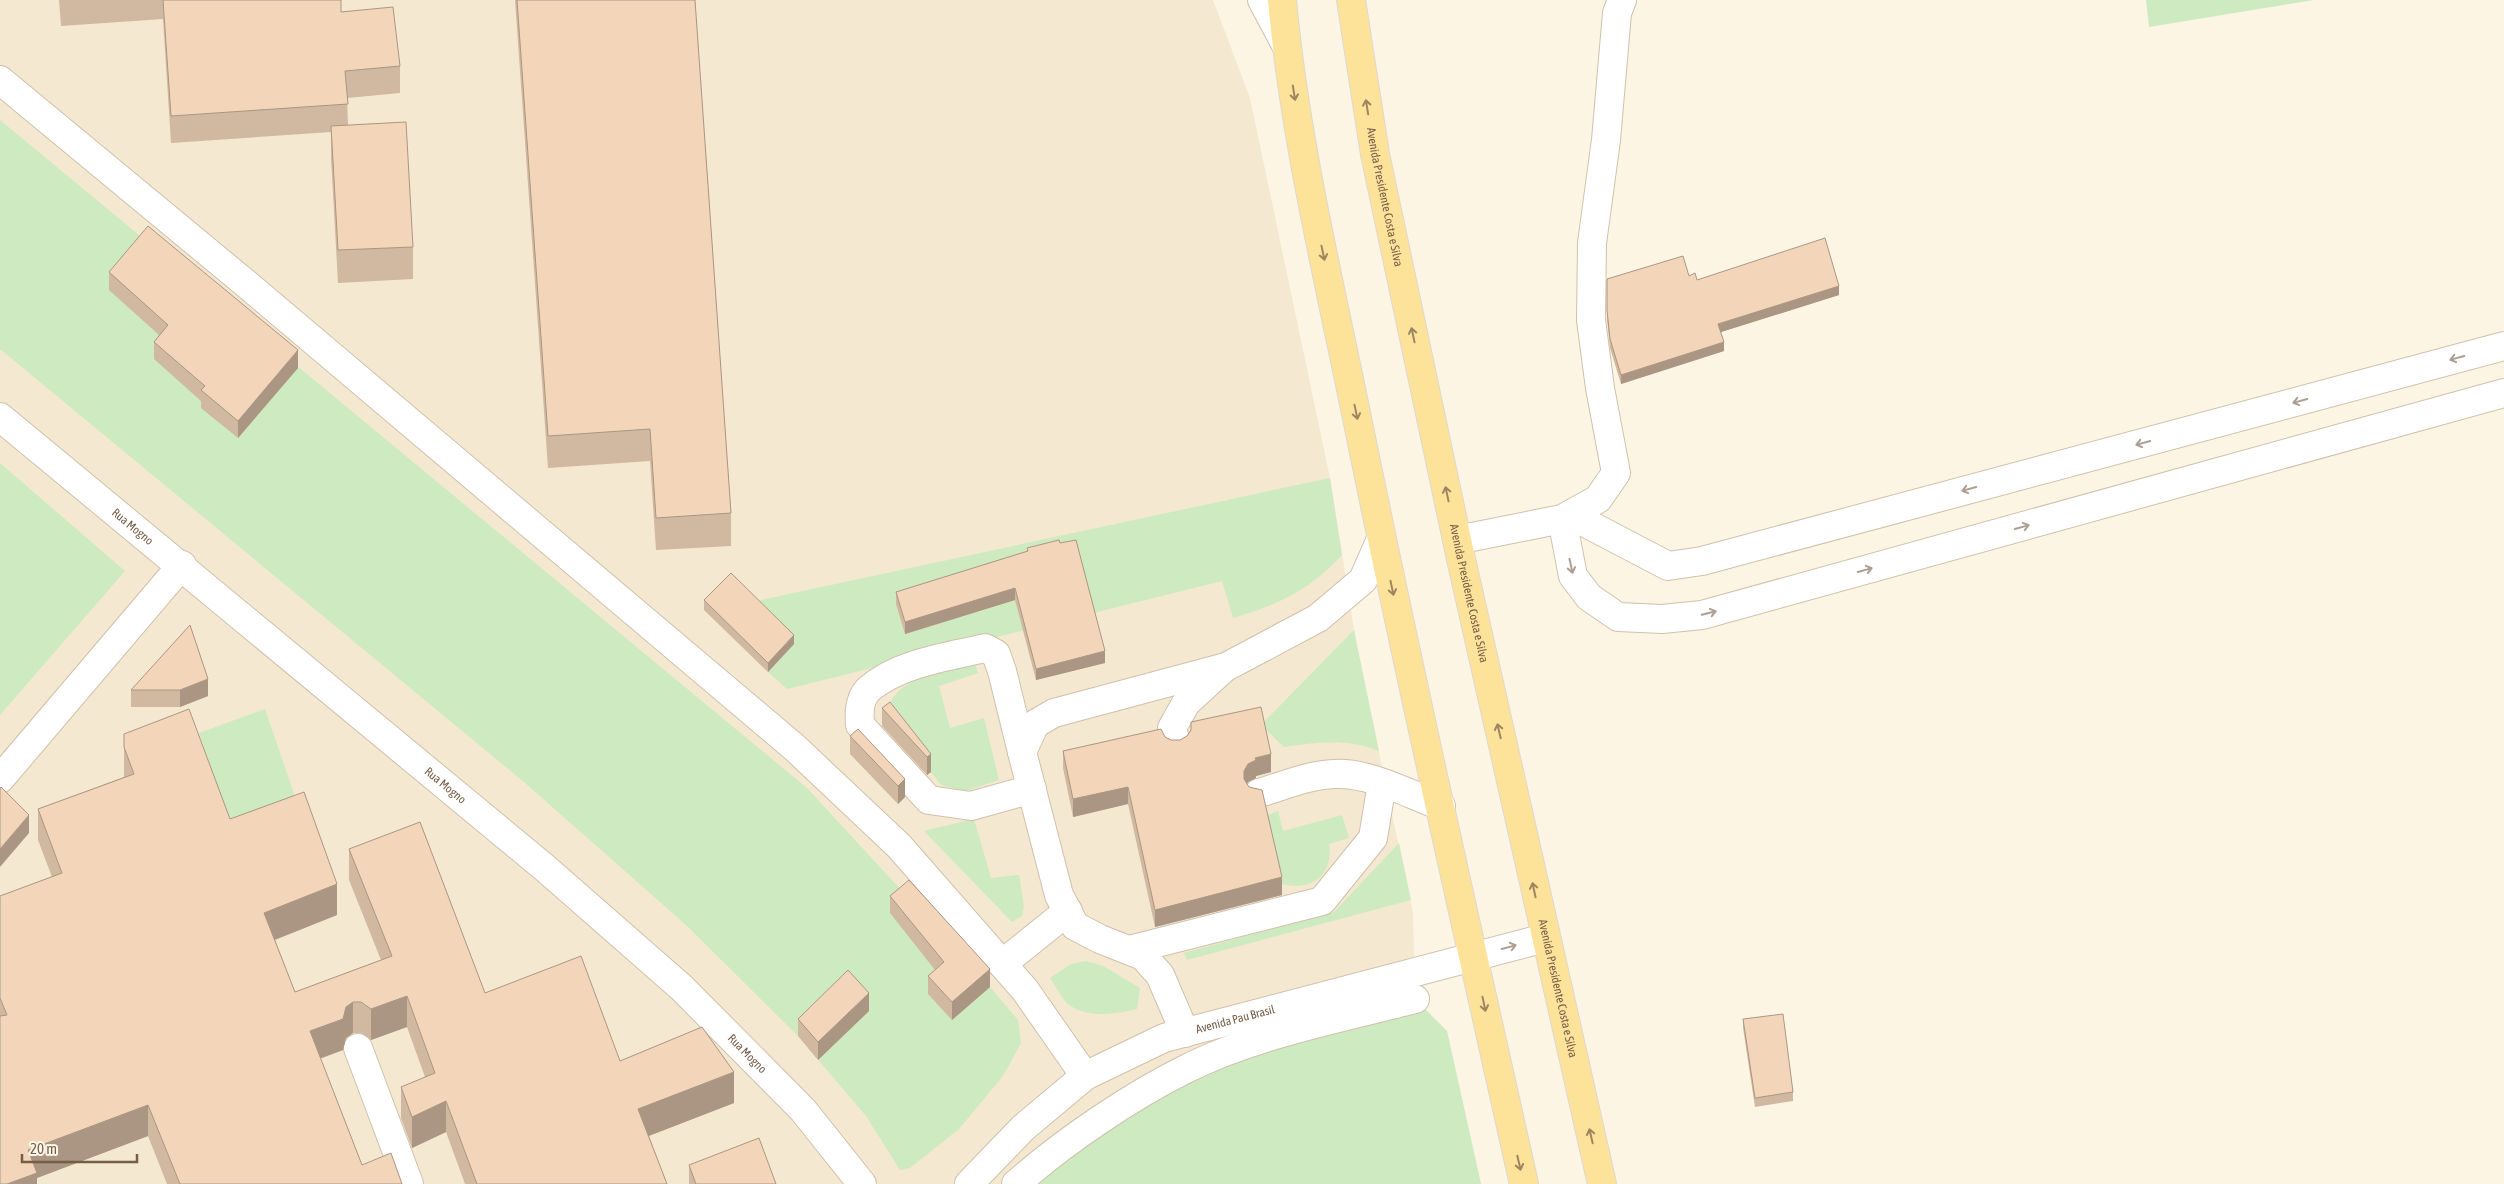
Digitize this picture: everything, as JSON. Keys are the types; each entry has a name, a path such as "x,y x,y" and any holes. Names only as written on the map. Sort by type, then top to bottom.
{"main road":[{"path":"1282,0 1286,45 1303,156 1382,539 1524,1184"},
{"name":"Avenida Presidente Costa e Silva","path":"1351,0 1375,154 1457,540 1545,938 1602,1184"}],"street":[{"path":"1262,0 1286,45"},
{"path":"1457,540 1562,518 1598,498 1616,473 1600,388 1591,320 1592,243 1606,140 1617,12 1622,0"},
{"path":"0,80 244,282 794,747 899,846 1025,990 1085,1076"},
{"path":"1562,518 1591,525 1668,566 1702,561 2504,346"},
{"path":"1562,518 1573,576 1589,597 1596,602 1618,617 1662,619 1702,615 2504,393"},
{"name":"Rua Mogno","path":"0,417 182,565 545,868 682,988 804,1110 862,1184"},
{"path":"1022,752 1035,724 1054,712 1226,667 1318,618 1363,580 1382,539"},
{"path":"0,778 182,565"},
{"path":"1032,789 971,806 930,800 860,726 858,710 867,690 911,667 985,648 996,654 1002,671 1059,895 1075,926 1100,939 1143,956 1160,975 1185,1033"},
{"path":"1176,743 1172,728 1186,703 1226,667"},
{"path":"1259,793 1302,780 1335,774 1369,778 1441,806"},
{"path":"1129,950 1322,901 1373,838 1382,783"},
{"path":"1002,964 1068,911"},
{"name":"Avenida Pau Brasil","path":"969,1184 1023,1128 1085,1076 1164,1038 1545,938"},
{"path":"1016,1184 1072,1140 1136,1097 1186,1068 1255,1042 1415,999"},
{"path":"358,1048 409,1184"}],"shaded area":[{"path":"0,0 1213,0 1250,98 1330,478 1358,654 1413,913 1415,999 1447,1031 1481,1184 0,1184"}],"green space":[{"path":"2146,0 2314,0 2149,27"},
{"path":"0,120 807,788 985,981 1018,1020 1021,1043 1003,1076 959,1129 910,1168 900,1170 866,1116 798,1036 686,925 524,782 0,349"},
{"path":"0,463 125,571 0,715"},
{"path":"1330,478 1342,555 1318,578 1305,587 1265,608 1233,618 1222,581 787,689 768,672 793,644 752,602"},
{"path":"1354,630 1379,751 1355,744 1332,742 1284,747 1261,725"},
{"path":"974,660 978,673 939,686 950,728 984,718 999,780 966,791 941,785 890,720 889,707 895,696 905,686 933,672"},
{"path":"265,709 304,823 239,847 199,733"},
{"path":"1278,811 1283,831 1342,815 1349,838 1329,844 1330,855 1328,864 1318,879 1311,883 1293,886 1282,884 1267,815"},
{"path":"974,819 991,878 1019,875 1024,907 1022,916 1012,922 924,831"},
{"path":"1399,843 1411,900 1187,960 1184,953 1334,912"},
{"path":"1086,961 1103,966 1140,988 1137,1009 1102,1014 1084,1012 1068,1004 1050,978 1071,964"},
{"path":"1415,999 1447,1031 1481,1184 1016,1184 1136,1097"}],"building":[{"path":"163,0 341,0 341,12 393,7 400,66 345,71 348,104 171,116"},
{"path":"517,0 695,0 731,513 656,518 650,429 548,436"},
{"path":"406,122 413,247 338,250 331,126"},
{"path":"148,226 298,350 238,421 201,390 205,386 154,342 168,325 109,272"},
{"path":"1825,238 1839,286 1718,324 1724,342 1621,375 1610,339 1607,310 1607,279 1683,256 1689,276 1695,273 1697,280"},
{"path":"1059,540 1060,543 1076,540 1105,651 1036,669 1015,588 905,622 896,592 1028,551 1027,548"},
{"path":"731,573 794,635 768,663 704,600"},
{"path":"190,625 208,679 180,690 131,690"},
{"path":"890,702 931,754 927,757 882,708"},
{"path":"1261,707 1271,754 1255,758 1256,760 1248,764 1244,771 1244,779 1249,787 1262,790 1282,877 1155,910 1128,787 1073,799 1063,751 1161,729 1165,737 1171,740 1180,740 1187,736 1191,730 1191,722"},
{"path":"189,709 230,819 304,792 337,884 264,913 295,992 392,956 349,849 420,822 485,993 581,956 620,1061 702,1027 734,1072 638,1109 667,1184 477,1184 446,1101 412,1117 401,1087 435,1073 407,996 371,1009 361,1002 353,1002 346,1007 343,1019 310,1031 362,1165 391,1153 402,1184 180,1184 148,1105 28,1150 37,1173 7,1184 0,1184 0,1016 7,1015 0,998 0,896 62,873 38,809 134,774 124,747 124,734"},
{"path":"858,729 905,779 898,786 850,736"},
{"path":"0,788 29,815 0,849"},
{"path":"909,880 990,969 952,1002 928,976 944,962 890,896"},
{"path":"848,970 869,993 818,1042 798,1019"},
{"path":"1783,1014 1793,1092 1755,1098 1743,1019"},
{"path":"759,1138 776,1184 696,1184 689,1165"}]}
